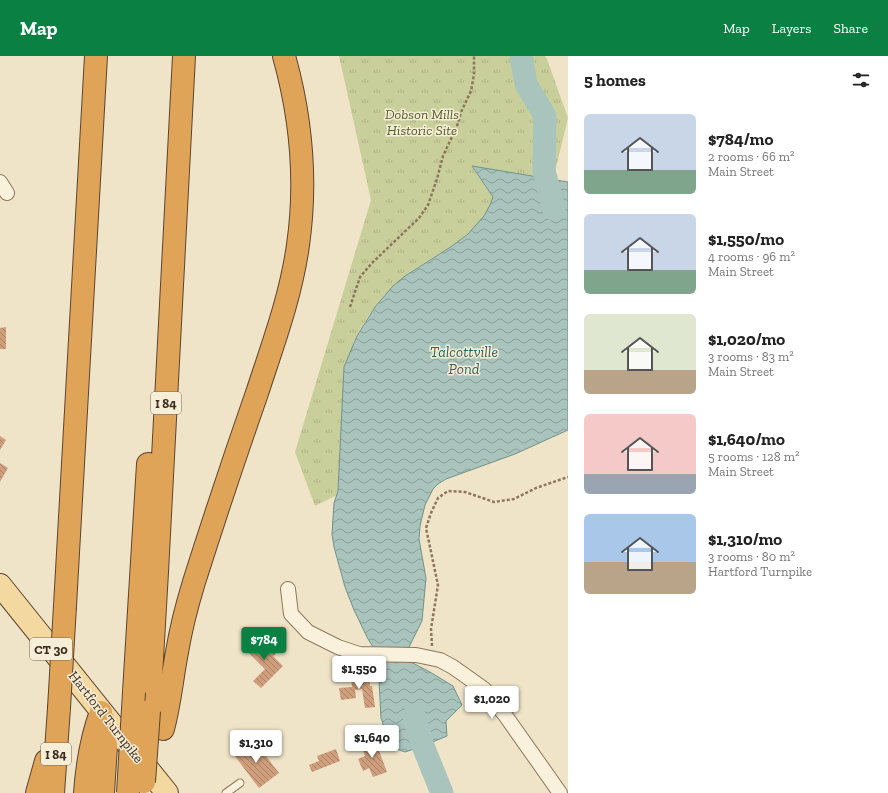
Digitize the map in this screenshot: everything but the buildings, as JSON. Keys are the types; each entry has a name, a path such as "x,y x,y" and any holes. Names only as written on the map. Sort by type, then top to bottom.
{"highway":[{"name":"I 84","path":"53,793 96,56"},
{"name":"I 84","path":"138,789 149,710 158,572 184,56"},
{"path":"138,789 134,692 144,520 171,129 184,56"},
{"path":"138,789 163,728 169,705 184,617 194,582 282,318 293,272 301,219 302,181 300,141 295,105 284,56"},
{"path":"37,793 58,712"},
{"path":"85,793 89,753 101,712"},
{"path":"101,712 106,734 103,793"}],"main road":[{"name":"Hartford Turnpike","path":"0,585 167,793"}],"street":[{"path":"288,589 291,614 308,632 338,647 359,654 416,655 440,660 453,667 484,689 505,715 560,793"}],"lane":[{"path":"226,793 240,783"}],"path":[{"path":"350,306 360,277 372,263 419,218 428,205 438,179 443,156 471,91 474,74 474,56"},
{"path":"440,660 441,656 439,651 432,645 431,630 438,585 426,528 430,513 438,498 448,491 465,492 494,502 514,499 536,488 568,477"}],"green space":[{"name":"Dobson Mills Historic Site","path":"339,56 545,56 568,118 553,180 472,167 493,197 485,214 468,233 458,241 405,276 389,290 364,323 354,341 337,495 315,506 295,452 371,200"}],"water":[{"name":"Talcottville Pond","path":"472,166 568,182 568,430 515,454 446,479 433,489 425,505 420,526 419,539 426,578 422,621 409,647 411,662 453,686 462,705 446,721 447,736 405,752 391,747 381,718 378,662 373,647 354,610 345,587 334,547 332,534 334,503 338,491 344,367 357,336 375,307 393,286 405,276 468,234 484,216 493,197"}],"waterway":[{"path":"521,56 526,84 545,116 544,171 554,209"},
{"path":"414,716 423,746 442,793"}]}
